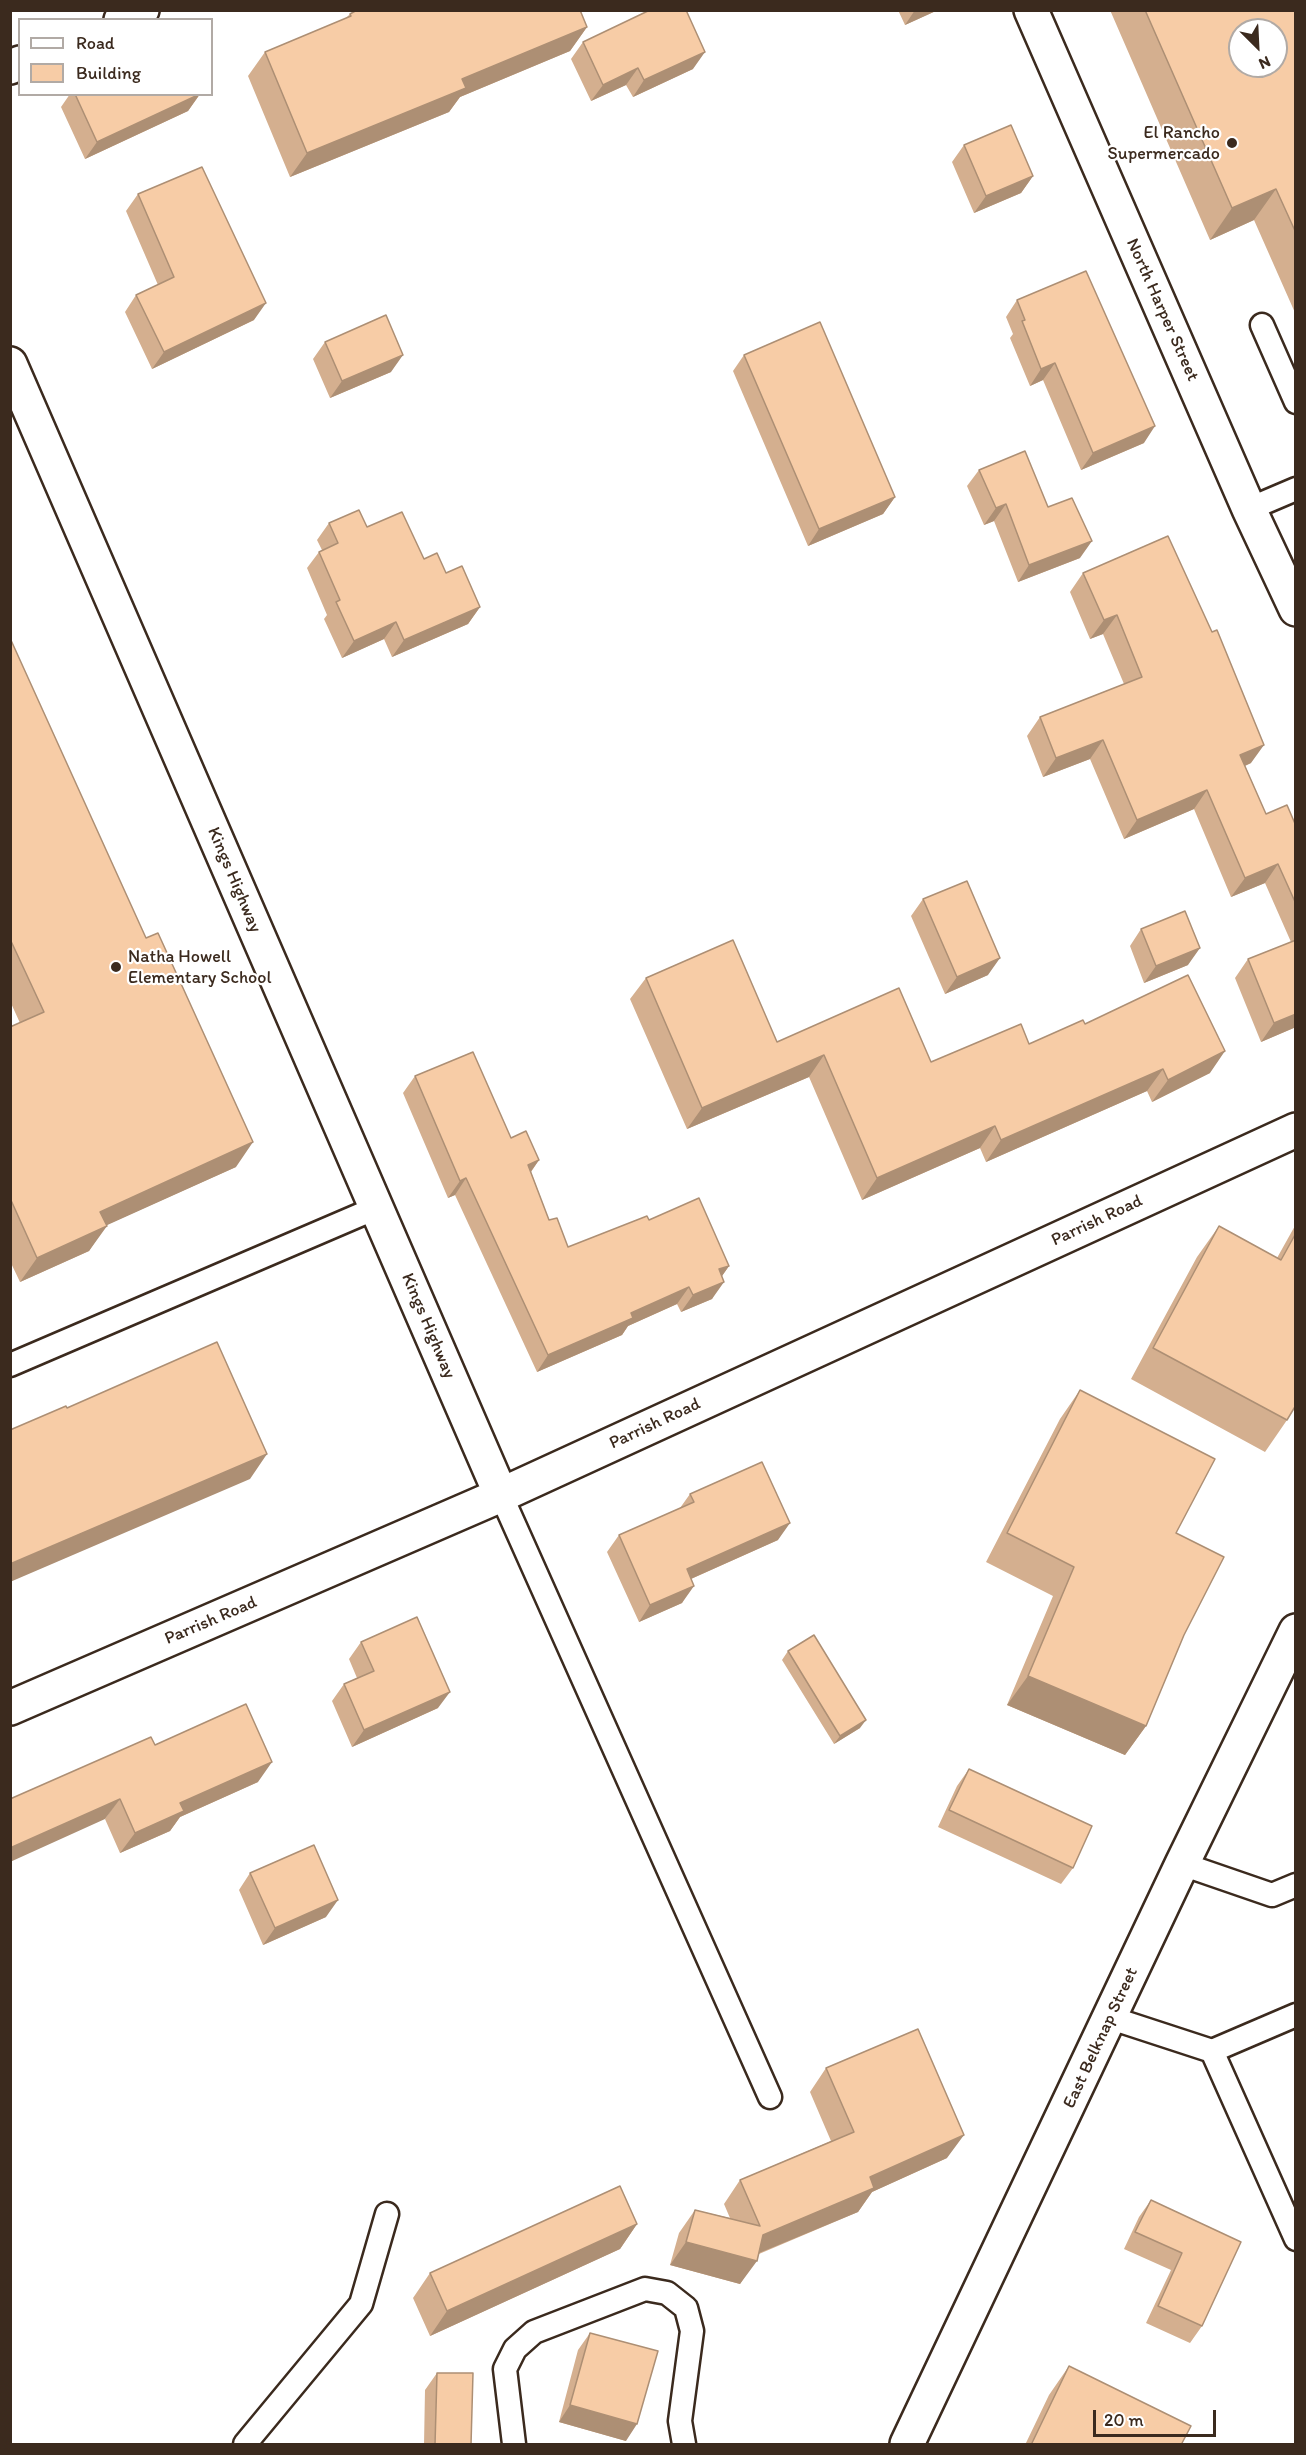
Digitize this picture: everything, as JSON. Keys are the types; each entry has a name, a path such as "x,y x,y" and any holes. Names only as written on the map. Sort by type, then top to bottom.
{"street":[{"path":"125,18 142,10"},
{"name":"North Harper Street","path":"1031,10 1249,509 1295,607"},
{"name":"Kings Highway","path":"10,364 501,1495"},
{"name":"Parrish Road","path":"10,1708 501,1495 1296,1130"},
{"name":"East Belknap Street","path":"907,2445 1182,1864 1296,1631"}],"lane":[{"path":"1262,325 1296,402"},
{"path":"1249,509 1296,489"},
{"path":"10,1365 376,1208"},
{"path":"501,1495 770,2097"},
{"path":"1182,1864 1272,1895 1296,1885"},
{"path":"1111,2018 1212,2051 1296,2015"},
{"path":"1212,2051 1296,2239"},
{"path":"245,2445 361,2304 387,2214"},
{"path":"514,2445 505,2369 515,2349 534,2332 645,2289 667,2293 686,2308 692,2331 680,2421 684,2445"}],"building":[{"path":"357,10 580,10 587,27 462,79 466,88 307,153 265,52 351,16 350,14"},
{"path":"650,10 686,10 705,52 644,80 638,68 603,85 583,42"},
{"path":"1145,10 1296,10 1296,233 1276,189 1232,208"},
{"path":"76,96 196,96 97,142"},
{"path":"1011,125 1033,176 986,196 964,145"},
{"path":"202,167 266,303 164,352 136,295 174,277 138,194"},
{"path":"1086,271 1155,426 1093,453 1055,363 1041,369 1022,321 1025,320 1017,300"},
{"path":"386,315 403,355 342,381 325,342"},
{"path":"820,322 895,497 819,529 744,355"},
{"path":"1025,451 1048,507 1072,498 1092,541 1029,565 1006,504 996,508 979,470"},
{"path":"359,510 367,527 402,512 424,559 437,553 446,573 462,566 480,607 404,640 396,622 354,641 336,602 340,600 319,552 338,543 329,523"},
{"path":"1168,536 1212,632 1217,630 1264,745 1240,755 1266,814 1287,805 1296,826 1296,904 1278,864 1245,878 1207,790 1137,820 1103,740 1056,758 1040,717 1142,677 1117,615 1104,620 1083,573"},
{"path":"10,638 146,938 158,933 253,1142 100,1212 107,1226 37,1258 10,1198 10,1027 44,1012 10,939"},
{"path":"967,881 1000,958 957,977 923,899"},
{"path":"1185,911 1200,948 1156,966 1141,929"},
{"path":"733,940 777,1042 899,988 931,1062 1021,1024 1029,1044 1083,1020 1085,1024 1188,975 1225,1051 1168,1080 1163,1069 1001,1140 995,1126 877,1178 824,1055 702,1108 646,978"},
{"path":"1296,940 1296,1014 1274,1023 1248,959"},
{"path":"473,1052 511,1138 526,1131 539,1160 528,1165 549,1220 557,1218 568,1247 647,1216 649,1220 699,1198 729,1266 719,1269 724,1282 693,1295 689,1287 631,1313 633,1318 548,1355 466,1178 460,1181 415,1076"},
{"path":"1219,1226 1281,1260 1296,1233 1296,1405 1287,1420 1153,1348"},
{"path":"217,1342 267,1454 10,1564 10,1430 66,1406 67,1408"},
{"path":"1080,1390 1215,1459 1176,1533 1224,1557 1184,1635 1146,1726 1028,1676 1074,1567 1007,1533"},
{"path":"762,1462 790,1523 687,1569 694,1586 650,1605 619,1535 694,1502 690,1494"},
{"path":"417,1617 450,1692 364,1730 344,1684 374,1671 361,1642"},
{"path":"814,1635 866,1720 840,1736 788,1651"},
{"path":"246,1704 272,1762 180,1803 184,1811 135,1833 120,1799 10,1848 10,1799 151,1737 155,1745"},
{"path":"969,1769 1092,1826 1073,1868 949,1810"},
{"path":"314,1845 338,1900 275,1928 250,1873"},
{"path":"918,2029 964,2135 870,2177 874,2188 763,2235 757,2261 686,2242 695,2210 760,2226 740,2180 854,2132 826,2068"},
{"path":"620,2186 637,2224 447,2311 430,2273"},
{"path":"1151,2200 1241,2242 1202,2326 1158,2306 1182,2253 1135,2232"},
{"path":"590,2333 658,2351 637,2424 570,2405"},
{"path":"1069,2366 1191,2426 1181,2445 1031,2445"},
{"path":"437,2373 473,2373 471,2445 435,2445"}],"place":[{"name":"El Rancho Supermercado","path":"1232,143"},
{"name":"Natha Howell Elementary School","path":"116,967"}]}
